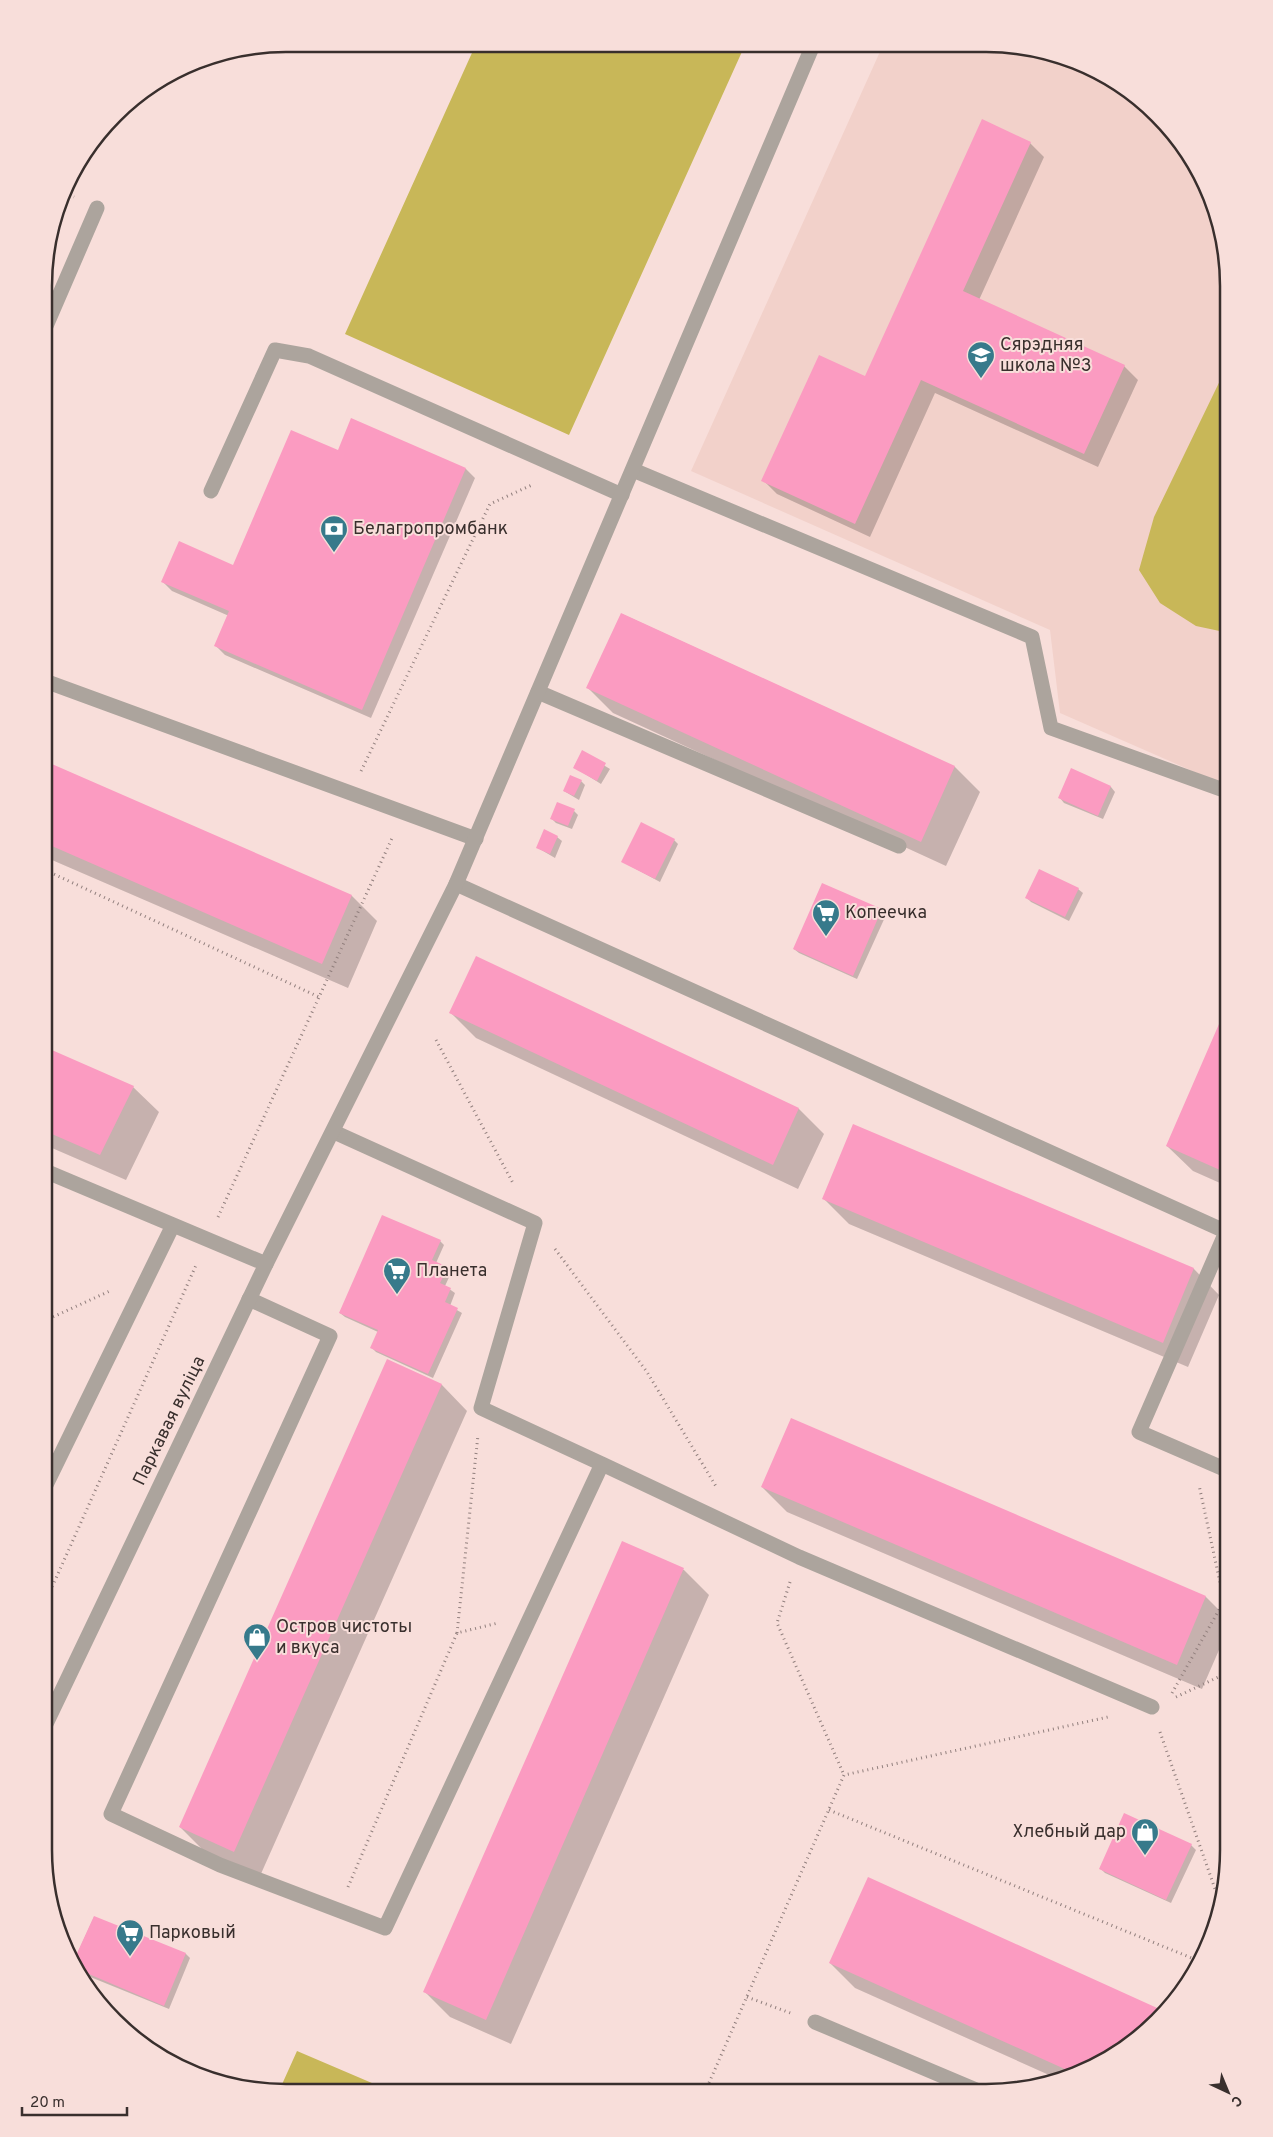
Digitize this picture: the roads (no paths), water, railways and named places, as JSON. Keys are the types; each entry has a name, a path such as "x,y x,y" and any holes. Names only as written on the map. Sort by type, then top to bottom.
{"street":[{"name":"Паркавая вуліца","path":"52,1711 266,1264 334,1132 456,884 810,52"},
{"path":"52,312 97,208"},
{"path":"210,491 275,350 310,356 622,495"},
{"path":"633,470 1032,637 1051,728 1220,789"},
{"path":"52,684 476,838"},
{"path":"538,692 899,846"},
{"path":"456,884 1220,1228"},
{"path":"334,1132 535,1223 481,1408 799,1557 1152,1708"},
{"path":"52,1174 266,1264"},
{"path":"52,1473 173,1225"},
{"path":"1220,1250 1140,1432 1220,1467"},
{"path":"249,1299 330,1336 111,1814 220,1865 385,1928 602,1464"},
{"path":"815,2022 962,2084"}],"place":[{"name":"Сярэдняя школа №3","path":"981,379"},
{"name":"Белагропромбанк","path":"334,553"},
{"name":"Копеечка","path":"826,937"},
{"name":"Планета","path":"397,1295"},
{"name":"Остров чистоты и вкуса","path":"257,1661"},
{"name":"Хлебный дар","path":"1145,1856"},
{"name":"Парковый","path":"130,1957"}]}
